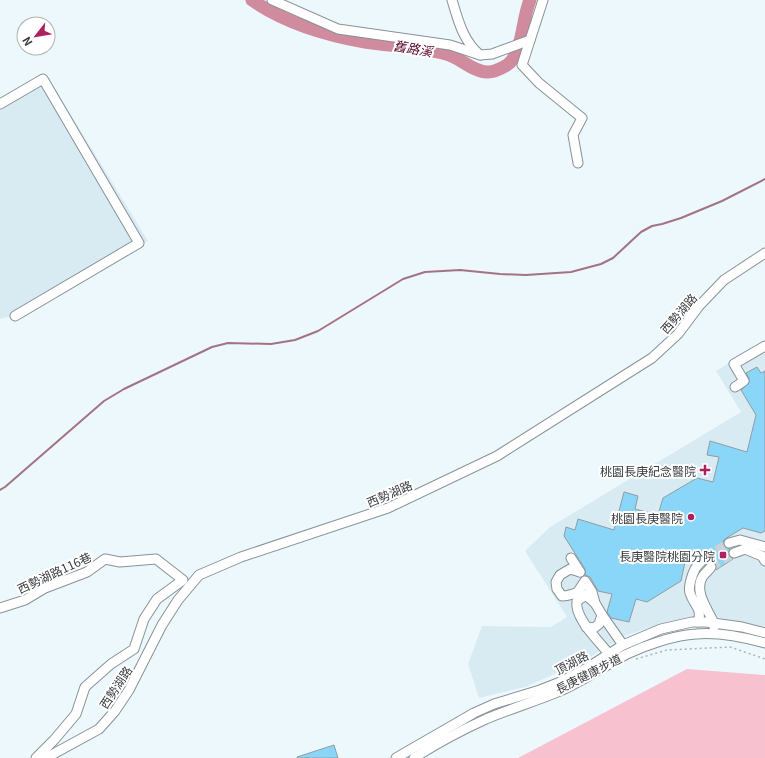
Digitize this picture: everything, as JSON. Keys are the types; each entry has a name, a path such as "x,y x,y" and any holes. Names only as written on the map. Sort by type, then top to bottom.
{"street":[{"path":"272,0 338,28 450,45 480,55 492,54 530,40"},
{"path":"452,0 461,29 471,48 480,55"},
{"path":"543,0 522,65 539,83 582,118 573,135 578,163"},
{"path":"0,104 43,79 139,243 15,316"},
{"name":"西勢湖路","path":"46,758 99,729 111,715 129,690 162,625 178,600 199,575 255,552 388,508 497,456 652,358 678,334 700,306 724,280 765,253"},
{"path":"735,387 744,381 734,364 763,350"},
{"path":"729,543 740,540 765,547"},
{"path":"734,553 745,549 762,556 765,561"},
{"path":"698,622 700,615 690,593 690,583 695,568 705,557"},
{"path":"571,558 580,572 570,569 560,575 556,582 557,589 562,596 585,595 595,603"},
{"name":"西勢湖路116巷","path":"0,608 25,600 45,588 87,572 105,559 120,562 156,559 183,580 157,599 144,619 134,649 106,668 85,687 76,714 54,740 36,758"},
{"path":"711,567 702,577 700,593 714,623 714,634"},
{"path":"609,654 586,627 576,607 585,581 592,592 595,603 602,615 623,645"},
{"path":"586,627 594,628 599,624 602,615"},
{"name":"頂湖路","path":"396,758 474,713 494,704 558,683 623,645 661,629 698,622 765,631"},
{"path":"763,643 765,631"},
{"name":"頂湖路","path":"414,758 486,720 562,690 637,650 683,636 696,634 714,634 744,638 763,643"}],"path":[{"name":"長庚健康步道","path":"633,660 666,650 715,647 730,647 765,659"}],"shaded area":[{"path":"46,74 148,241 24,312 0,319 0,100"},
{"name":"桃園長庚紀念醫院","path":"765,340 765,627 711,616 670,621 627,635 582,662 525,687 479,698 468,664 482,626 551,627 567,617 525,551 550,527 741,412 716,371"},
{"path":"687,669 765,675 765,758 518,758"}],"building":[{"name":"桃園長庚醫院","path":"757,367 761,373 765,371 765,531 761,533 743,528 723,541 725,547 730,549 728,552 733,559 716,570 716,564 709,561 711,558 710,554 706,551 702,552 685,562 681,581 647,602 636,599 629,622 611,618 607,612 612,594 598,591 590,577 585,575 585,569 564,536 566,527 575,530 578,519 614,530 624,492 638,496 635,509 658,515 663,498 697,478 713,482 719,457 707,455 710,441 747,452 756,415 741,390 749,383 749,378 746,373"},
{"path":"334,745 338,758 297,758 297,757"}],"waterway":[{"name":"舊路溪","path":"252,0 292,22 320,32 365,42 416,48 446,54 456,58 472,68 483,72 495,71 507,65 512,60 519,44 530,0"},
{"path":"0,490 104,401 124,389 212,347 228,343 271,344 295,340 318,331 403,279 425,272 460,270 526,275 571,272 601,264 613,258 641,232 652,226 681,218 722,201 765,179"}],"tunnel":[{"path":"705,557 729,543"},
{"path":"711,567 734,553"}],"place":[{"name":"桃園長庚紀念醫院","path":"705,470"},
{"name":"桃園長庚醫院","path":"691,517"},
{"name":"長庚醫院桃園分院","path":"723,555"}]}
